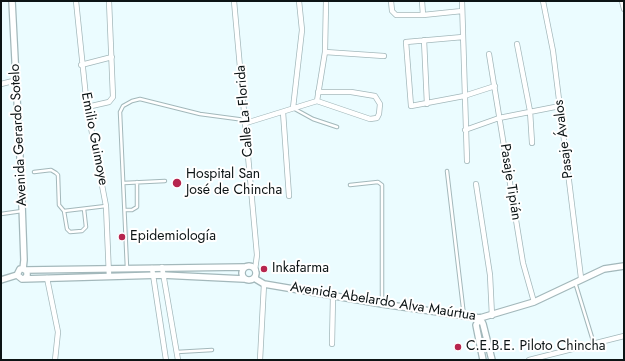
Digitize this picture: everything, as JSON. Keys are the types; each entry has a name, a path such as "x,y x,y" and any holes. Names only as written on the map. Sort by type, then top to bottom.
{"street":[{"name":"Avenida Gerardo Sotelo","path":"12,1 25,269"},
{"name":"Emilio Guimoye","path":"76,1 81,65 87,107 106,206 110,269 109,276"},
{"path":"87,107 112,100 113,97 109,1"},
{"name":"Calle La Florida","path":"234,1 257,255 255,270"},
{"path":"293,108 302,30 299,1"},
{"path":"317,101 325,52 326,1"},
{"path":"391,1 394,13 423,14 462,11"},
{"path":"422,1 423,14"},
{"path":"462,1 467,161"},
{"name":"Pasaje Ávalos","path":"543,1 553,51 581,278"},
{"path":"622,1 624,9"},
{"path":"463,37 408,41 406,44 410,104 413,106 427,104 464,96 495,86"},
{"path":"424,40 427,104"},
{"path":"517,44 530,111 532,144"},
{"path":"325,52 384,56"},
{"name":"Pasaje Tipián","path":"489,54 523,263 534,302"},
{"path":"81,65 112,57"},
{"path":"1,84 17,80"},
{"path":"246,122 317,101 370,120 377,118 381,110 380,104 374,96 351,92 318,92"},
{"path":"465,130 499,118 560,106"},
{"path":"283,112 289,196"},
{"path":"476,184 490,275 492,316"},
{"path":"1,280 17,275 20,278 47,278 162,275 209,276 250,280 254,278 255,270 250,266 25,269 18,270 17,275"},
{"name":"Avenida Abelardo Alva Maúrtua","path":"254,278 264,284 382,304 480,318 492,316 534,302 581,278 604,269 624,266"},
{"path":"162,267 162,275 178,360"},
{"path":"209,267 209,276"},
{"path":"244,267 241,273 244,279"},
{"path":"152,268 166,360"},
{"path":"25,269 28,274 25,278"},
{"path":"47,278 58,332 55,360"},
{"path":"260,360 264,284"},
{"path":"332,344 333,296"},
{"path":"480,318 476,325 483,360"},
{"path":"480,318 483,324 492,360"},
{"path":"528,360 594,345 624,336"}],"lane":[{"path":"127,268 120,112 126,103 140,99 200,114 246,122"},
{"path":"293,108 313,119 337,127"},
{"path":"34,172 51,170 56,173 59,205 64,211 67,229 70,232 82,231 86,227 84,210"},
{"path":"447,171 464,316"},
{"path":"124,183 164,181"},
{"path":"125,210 132,210 137,207 137,182"},
{"path":"350,185 378,182 382,185 382,304"},
{"path":"64,211 84,210 106,206"},
{"path":"1,214 23,211"},
{"path":"575,282 594,345"},
{"path":"176,352 212,350"}],"place":[{"name":"Hospital San José de Chincha","path":"177,183"},
{"name":"Epidemiología","path":"122,237"},
{"name":"Inkafarma","path":"264,269"},
{"name":"C.E.B.E. Piloto Chincha","path":"458,347"}]}
